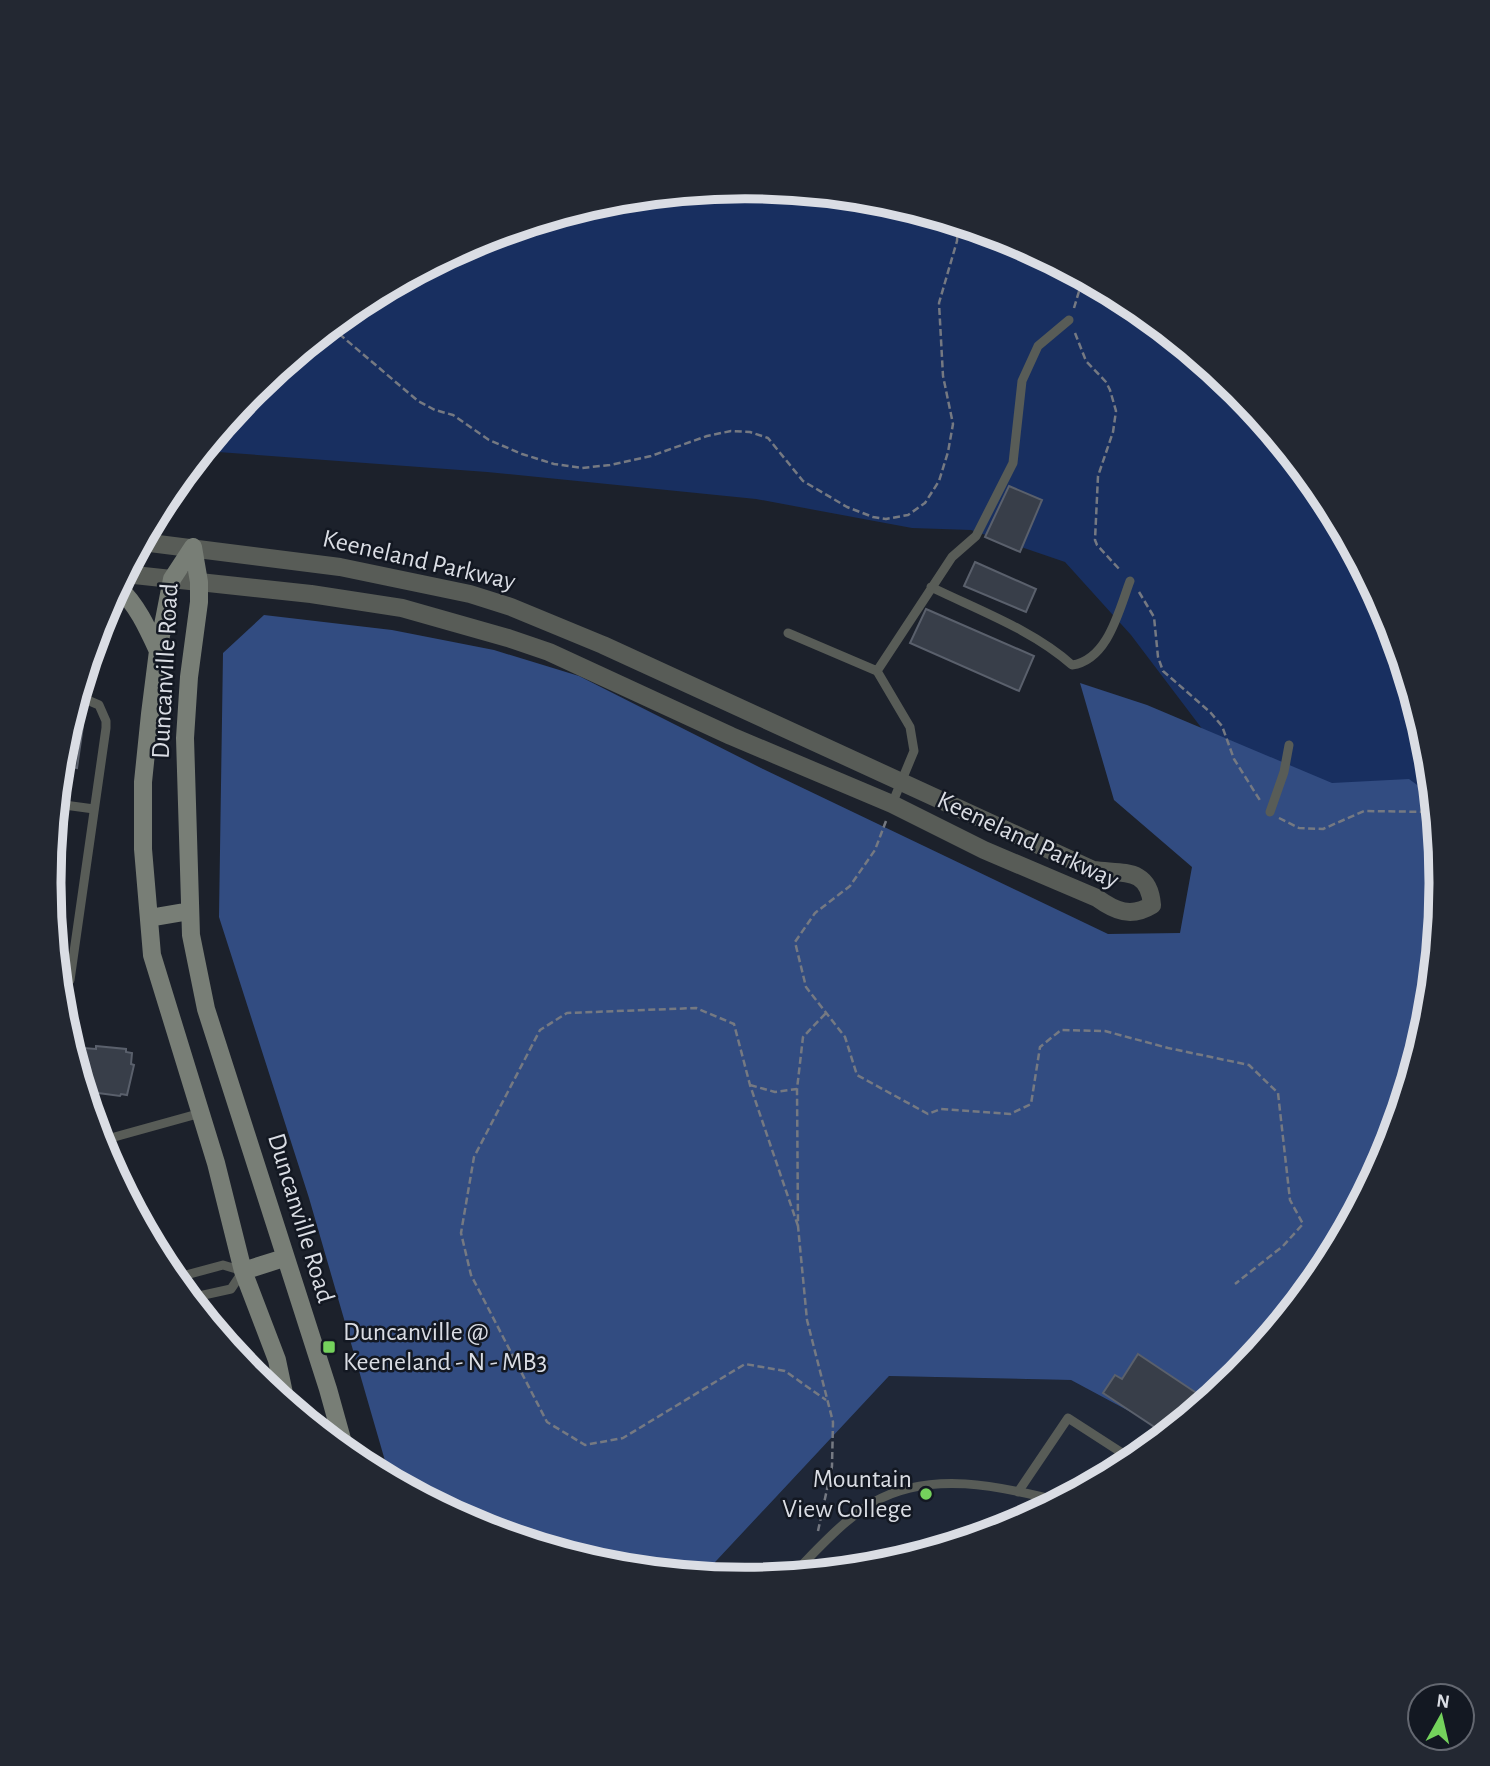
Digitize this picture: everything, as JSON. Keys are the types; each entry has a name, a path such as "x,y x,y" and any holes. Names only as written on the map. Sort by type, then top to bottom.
{"main road":[{"name":"Duncanville Road","path":"192,547 172,579 158,651 143,782 143,849 152,955 216,1163 243,1271 277,1360 282,1386"},
{"name":"Duncanville Road","path":"192,547 199,582 199,602 188,677 185,738 191,935 206,1009 340,1434"},
{"path":"126,595 140,614 158,651"},
{"path":"149,918 190,911"},
{"path":"243,1271 284,1258"}],"street":[{"name":"Keeneland Parkway","path":"135,575 304,593 402,608 549,652 731,736 892,804 984,850 1097,898 1112,909 1138,912 1152,905 1150,891 1142,878 1132,874 1093,870 603,645 511,607 402,578 307,561 152,543"},
{"path":"304,593 307,561"}],"lane":[{"path":"877,671 952,557 976,536 1013,463 1022,381 1038,345 1069,320"},
{"path":"931,587 1011,626 1060,654 1072,665 1082,664 1095,654 1110,632 1130,581"},
{"path":"788,633 877,671 910,727 914,751 892,804"},
{"path":"68,981 106,721 99,705 87,700"},
{"path":"1270,812 1284,772 1289,745"},
{"path":"66,805 94,809"},
{"path":"111,1138 201,1113"},
{"path":"185,1275 223,1265 243,1271 230,1289 200,1296"},
{"path":"1018,1492 1068,1418 1123,1453"},
{"path":"803,1564 835,1531 875,1502 921,1485 957,1483 1002,1488 1045,1497"}],"path":[{"path":"339,334 418,401 435,411 453,415 489,440 522,454 554,464 582,468 651,456 731,431 750,432 768,438 803,481 847,507 873,517 897,518 908,515 925,503 939,481 948,452 953,424 943,376 939,303 957,234"},
{"path":"1080,287 1069,320 1086,361 1106,382 1114,400 1115,422 1098,476 1095,540 1145,599 1154,617 1158,657 1163,671 1217,718 1226,732 1241,771 1270,812 1299,828 1323,829 1364,811 1425,812"},
{"path":"892,804 875,850 850,886 815,913 794,942 806,987 845,1037 857,1075 928,1114 942,1109 1010,1114 1031,1104 1040,1047 1061,1030 1105,1031 1249,1065 1278,1093 1290,1200 1303,1224 1283,1246 1235,1284"},
{"path":"798,1226 750,1085 734,1024 696,1008 567,1013 540,1030 474,1157 461,1233 471,1275 547,1422 584,1446 623,1438 745,1364 785,1371 826,1400"},
{"path":"813,1554 832,1466 833,1422 807,1320 798,1226 797,1089 803,1037 826,1013"},
{"path":"750,1085 775,1092 797,1089"}],"shaded area":[{"path":"745,199 790,201 878,212 965,236 1007,251 1087,291 1125,314 1196,369 1259,432 1314,503 1358,581 1377,621 1392,663 1416,750 1423,794 1429,879 1272,821 1131,635 1065,562 971,530 912,528 756,499 487,472 215,452 231,432 294,369 365,314 403,291 483,251 568,223 656,205"},
{"path":"264,615 392,630 494,650 579,676 759,767 1108,934 1180,933 1192,867 1114,800 1080,683 1147,705 1332,783 1409,779 1422,789 1423,794 1429,883 1427,928 1416,1016 1392,1103 1377,1145 1337,1225 1314,1263 1287,1299 1259,1334 1228,1366 1196,1397 1158,1427 1071,1380 889,1376 712,1566 612,1554 525,1530 483,1515 386,1465 309,1198 219,917 223,653"},
{"name":"Mountain View College","path":"889,1376 1071,1380 1158,1427 1125,1452 1087,1475 1007,1515 965,1530 878,1554 834,1561 745,1567 712,1566"}],"building":[{"path":"1009,486 1042,500 1020,552 985,537"},
{"path":"975,562 1036,589 1026,612 964,586"},
{"path":"926,609 1034,656 1019,691 910,643"},
{"path":"80,726 83,726 77,768 71,767"},
{"path":"96,1046 126,1049 126,1052 132,1053 131,1064 134,1065 127,1095 95,1092 82,1048 96,1049"},
{"path":"1138,1354 1199,1394 1156,1428 1103,1393 1115,1375 1122,1379"}],"place":[{"name":"Duncanville @ Keeneland - N - MB3","path":"329,1347"},
{"name":"Mountain View College","path":"926,1494"}]}
